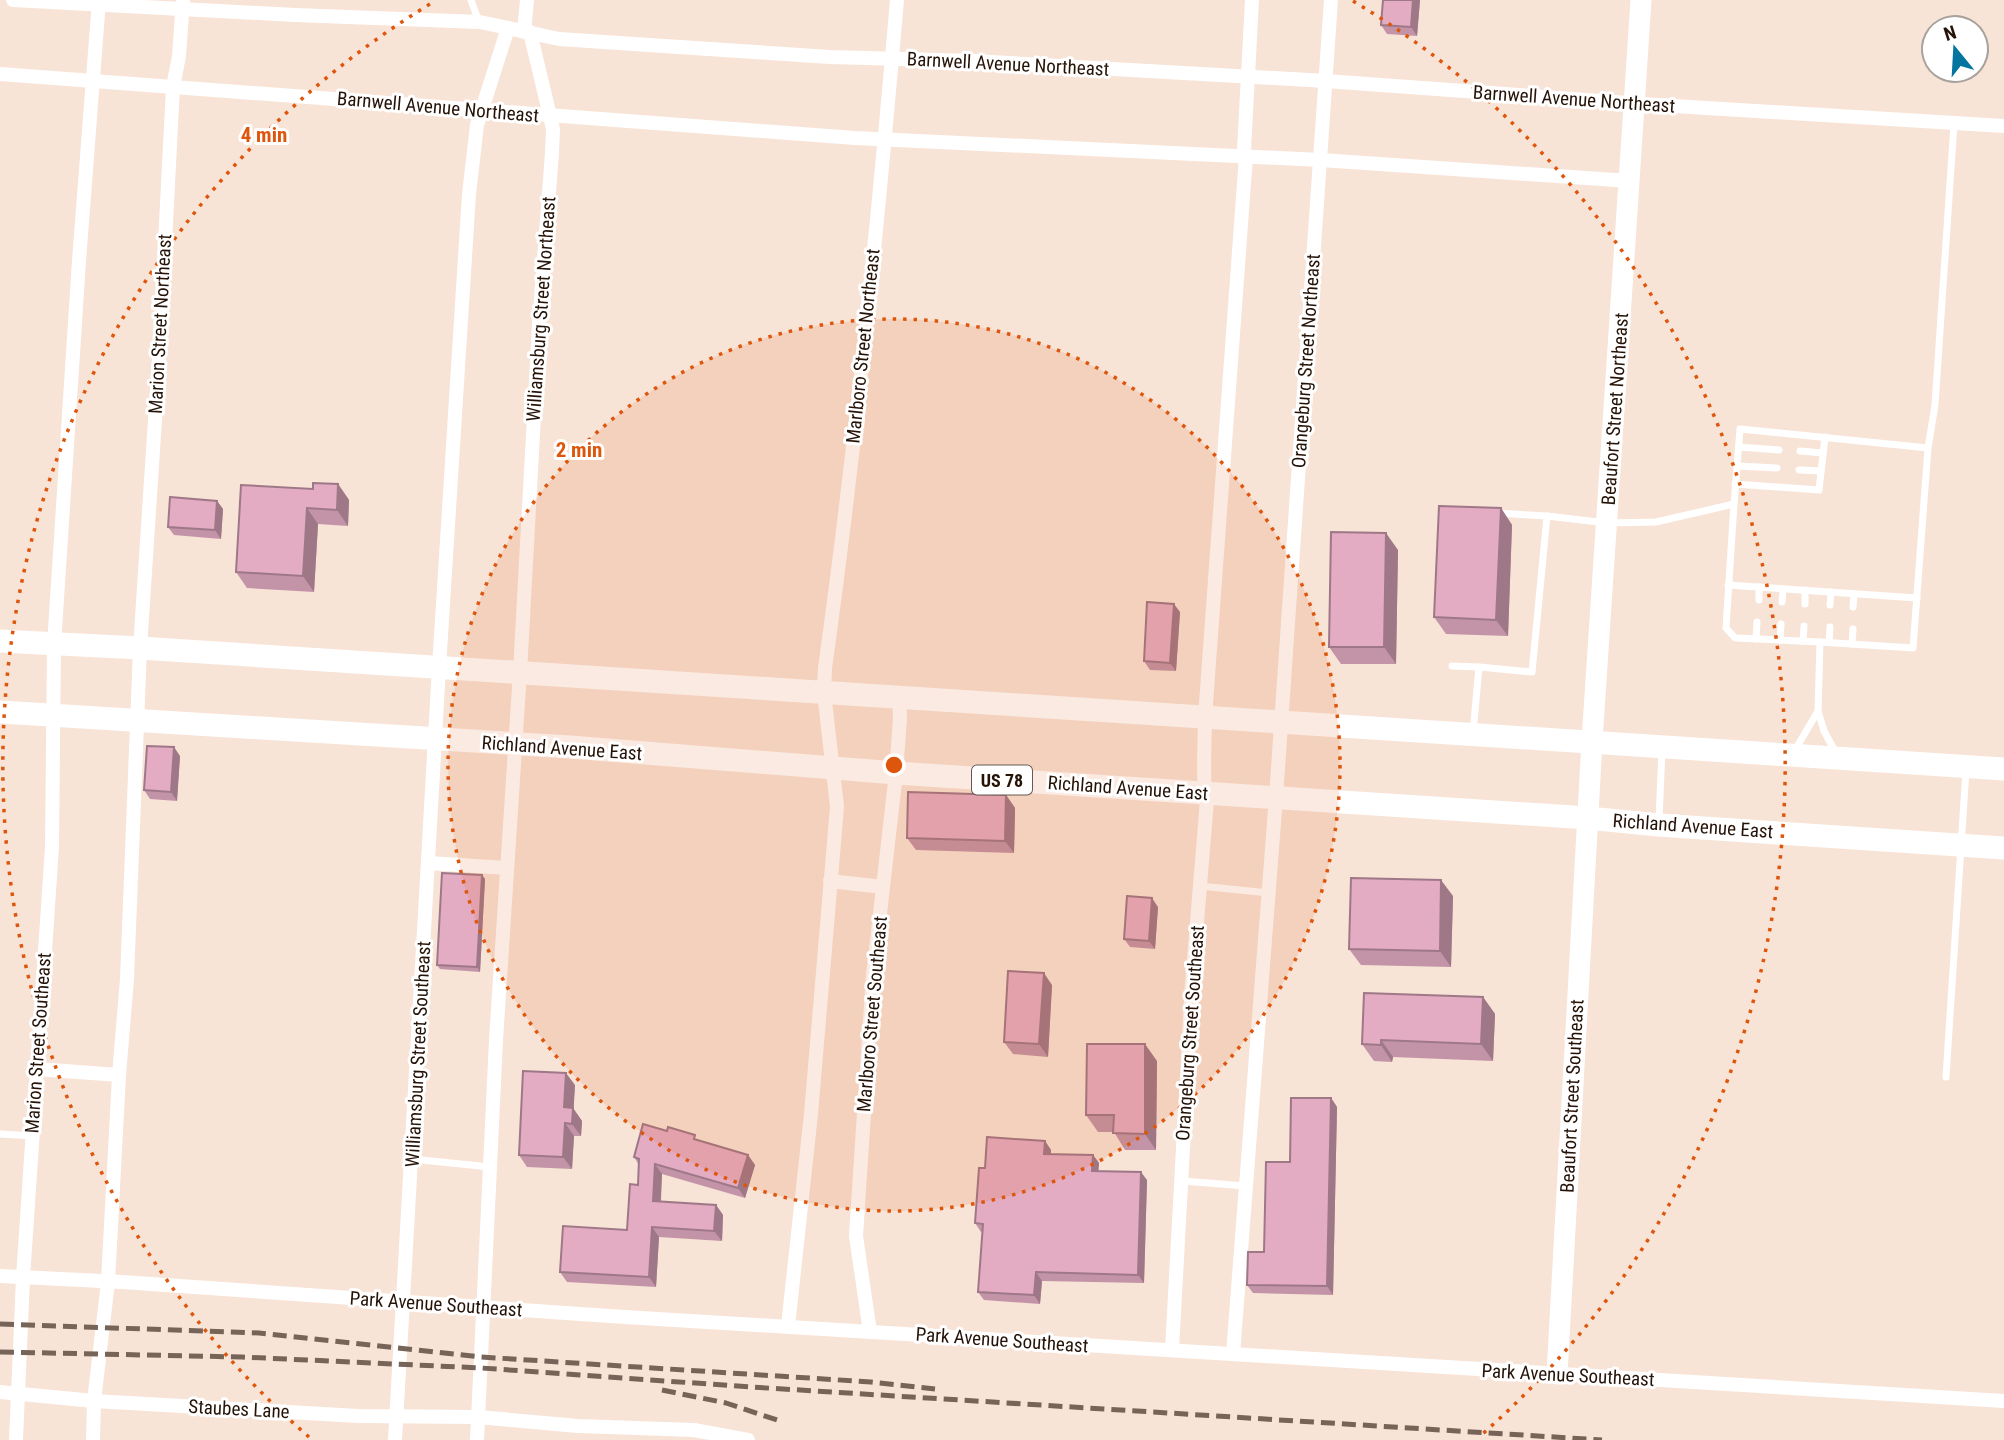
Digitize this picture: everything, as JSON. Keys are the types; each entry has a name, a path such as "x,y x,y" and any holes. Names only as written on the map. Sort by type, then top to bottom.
{"main road":[{"path":"0,641 520,672 2004,769"},
{"name":"Richland Avenue East","path":"0,712 516,744 896,773 2004,848"}],"street":[{"name":"Barnwell Avenue Northeast","path":"13,0 182,5 480,22 507,31 559,38 830,57 974,61 1326,81 2004,126"},
{"name":"Williamsburg Street Northeast","path":"520,672 553,129 527,32 527,0"},
{"name":"Marlboro Street Northeast","path":"824,692 885,139 897,0"},
{"path":"1205,717 1246,156 1244,150 1252,0"},
{"name":"Orangeburg Street Northeast","path":"1276,797 1331,0"},
{"name":"Beaufort Street Northeast","path":"1588,818 1641,0"},
{"path":"54,645 99,3"},
{"name":"Marion Street Northeast","path":"139,648 159,359 173,87 179,56 182,5"},
{"path":"439,667 468,207 477,125 507,31"},
{"name":"Barnwell Avenue Northeast","path":"0,74 885,139 1321,160 1630,181"},
{"name":"Marion Street Southeast","path":"16,1440 23,1278 52,847 54,645"},
{"path":"93,1440 94,1401 108,1282 127,979 139,648"},
{"name":"Williamsburg Street Southeast","path":"395,1440 439,667"},
{"path":"477,1440 490,1167 520,672"},
{"path":"788,1326 811,1114 836,807 824,692"},
{"name":"Marlboro Street Southeast","path":"870,1332 856,1236 873,975 896,773 899,697"},
{"name":"Orangeburg Street Southeast","path":"1172,1350 1192,983 1207,800 1203,793 1205,717"},
{"path":"1233,1354 1276,797"},
{"name":"Beaufort Street Southeast","path":"1557,1374 1588,818"},
{"path":"429,863 507,868"},
{"path":"830,881 883,887"},
{"path":"37,1069 119,1075"},
{"name":"Park Avenue Southeast","path":"0,1276 484,1306 609,1317 2004,1401"},
{"name":"Staubes Lane","path":"0,1392 94,1401 358,1416 478,1416"},
{"path":"478,1416 578,1426 694,1430 748,1440"}],"lane":[{"path":"471,0 480,22"},
{"path":"1928,448 1740,429 1726,628 1735,638 1913,648 1928,448 1935,405 1954,124"},
{"path":"1735,484 1819,490 1825,437"},
{"path":"1739,447 1779,450"},
{"path":"1800,451 1823,453"},
{"path":"1737,466 1777,468"},
{"path":"1798,470 1821,471"},
{"path":"1482,513 1547,516 1607,523 1656,522 1734,504"},
{"path":"1452,666 1532,672 1547,516"},
{"path":"1728,585 1917,598"},
{"path":"1759,587 1759,600"},
{"path":"1782,602 1783,589"},
{"path":"1805,590 1805,604"},
{"path":"1830,605 1831,592"},
{"path":"1853,607 1854,594"},
{"path":"1756,639 1757,622"},
{"path":"1780,640 1781,624"},
{"path":"1803,641 1804,626"},
{"path":"1829,642 1830,627"},
{"path":"1852,644 1853,628"},
{"path":"1820,642 1818,711 1824,731 1838,757"},
{"path":"1473,734 1479,667"},
{"path":"1793,755 1818,711"},
{"path":"1658,825 1662,746"},
{"path":"1946,1077 1966,766"},
{"path":"1200,886 1269,893"},
{"path":"0,1134 33,1136"},
{"path":"412,1159 490,1167"},
{"path":"1181,1181 1246,1186"}],"building":[{"path":"1383,0 1413,0 1411,27 1381,25"},
{"path":"313,483 338,484 337,510 307,508 303,576 236,572 241,485 313,489"},
{"path":"170,497 217,501 215,530 168,527"},
{"path":"1439,506 1501,508 1496,620 1434,617"},
{"path":"1331,532 1386,533 1384,647 1329,647"},
{"path":"1147,602 1174,604 1170,663 1144,661"},
{"path":"147,746 174,747 171,792 144,790"},
{"path":"908,792 1006,795 1005,841 907,838"},
{"path":"442,873 482,875 477,967 437,965"},
{"path":"1351,878 1441,880 1440,951 1349,949"},
{"path":"1127,896 1152,898 1149,941 1124,939"},
{"path":"1008,971 1044,973 1039,1044 1004,1042"},
{"path":"1364,993 1483,997 1481,1044 1381,1040 1381,1045 1362,1044"},
{"path":"1087,1044 1145,1044 1145,1134 1113,1133 1114,1115 1086,1115"},
{"path":"523,1071 566,1073 564,1107 573,1108 572,1124 565,1123 563,1157 519,1155"},
{"path":"1291,1098 1331,1098 1327,1286 1247,1285 1248,1252 1264,1252 1266,1162 1290,1162"},
{"path":"643,1124 667,1131 668,1127 695,1135 694,1139 748,1155 738,1188 655,1164 653,1201 716,1205 714,1231 652,1227 649,1277 560,1272 563,1226 627,1230 630,1184 638,1185 639,1159 634,1157"},
{"path":"987,1137 1045,1141 1044,1154 1093,1155 1092,1171 1141,1172 1138,1275 1036,1272 1034,1295 978,1292 983,1224 975,1223 979,1168 985,1168"}],"railway":[{"path":"0,1324 259,1333 481,1357 871,1382 935,1389"},
{"path":"0,1352 242,1357 481,1368 1602,1440"},
{"path":"662,1390 726,1403 783,1422"}]}
